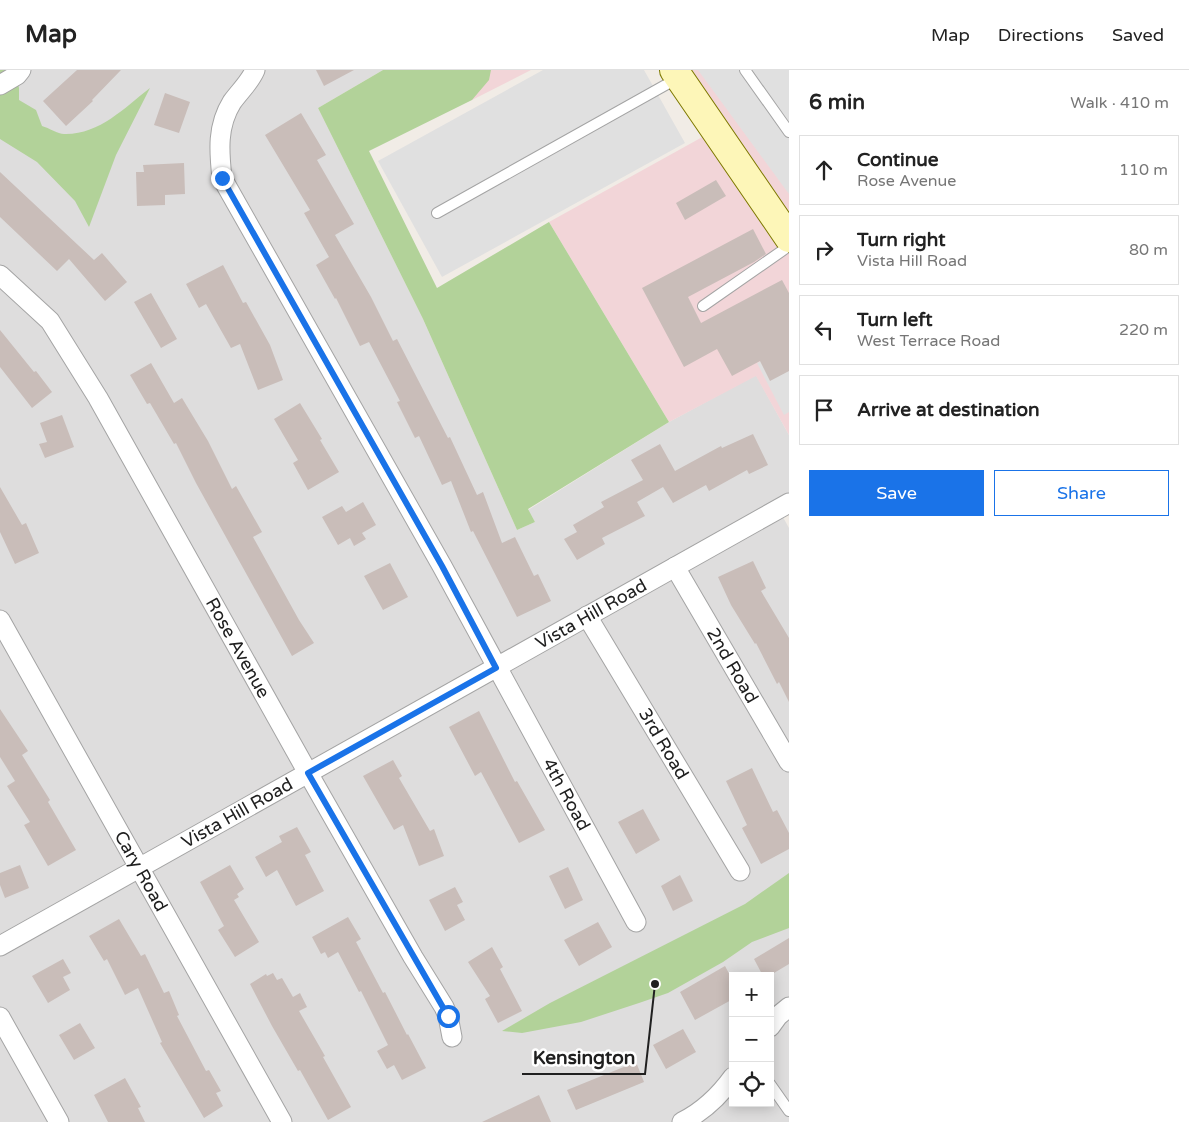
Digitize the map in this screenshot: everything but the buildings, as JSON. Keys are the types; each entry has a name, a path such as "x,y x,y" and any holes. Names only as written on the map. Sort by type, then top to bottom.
{"main road":[{"path":"677,74 789,238"}],"street":[{"path":"0,85 21,70"},
{"name":"4th Road","path":"255,70 223,119 218,150 222,178 437,557 636,922"},
{"name":"Rose Avenue","path":"0,275 50,321 98,398 308,773 413,957 444,1006 452,1037"},
{"name":"Vista Hill Road","path":"0,946 789,503"},
{"name":"2nd Road","path":"675,567 789,762"},
{"name":"3rd Road","path":"587,616 740,871"},
{"name":"Cary Road","path":"0,620 282,1122"},
{"path":"774,1022 789,1008"},
{"path":"0,1017 59,1122"},
{"path":"682,1122 703,1108 729,1082"}],"lane":[{"path":"744,70 789,132"},
{"path":"437,213 677,74"},
{"path":"703,306 789,246"},
{"path":"774,1090 789,1111"}],"shaded area":[{"path":"0,70 383,70 318,108 423,319 517,530 535,522 528,510 669,422 756,375 789,435 789,504 779,510 789,528 789,1122 0,1122"},
{"path":"456,70 531,70 472,100"},
{"path":"543,70 644,70 685,143 442,277 378,161"},
{"path":"673,70 789,70 789,435 756,376 669,422 549,222 715,130"},
{"path":"698,70 789,70 789,194"},
{"path":"789,346 789,412 784,415 757,363"}],"green space":[{"path":"0,70 15,70 19,88 19,100 36,110 42,126 62,134 77,133 100,125 121,112 150,88 116,155 89,227 75,201 37,162 0,139"},
{"path":"383,70 491,70 489,80 472,100 369,151 437,288 549,222 669,422 528,509 535,522 517,530 423,319 318,108"},
{"path":"789,873 789,928 752,942 723,962 668,993 581,1022 522,1033 502,1031 550,1003 745,904"}],"place":[{"name":"Kensington","path":"655,984"}],"route":[{"path":"222,178 442,566 496,668 308,773 413,957 442,1002 448,1016"}]}
